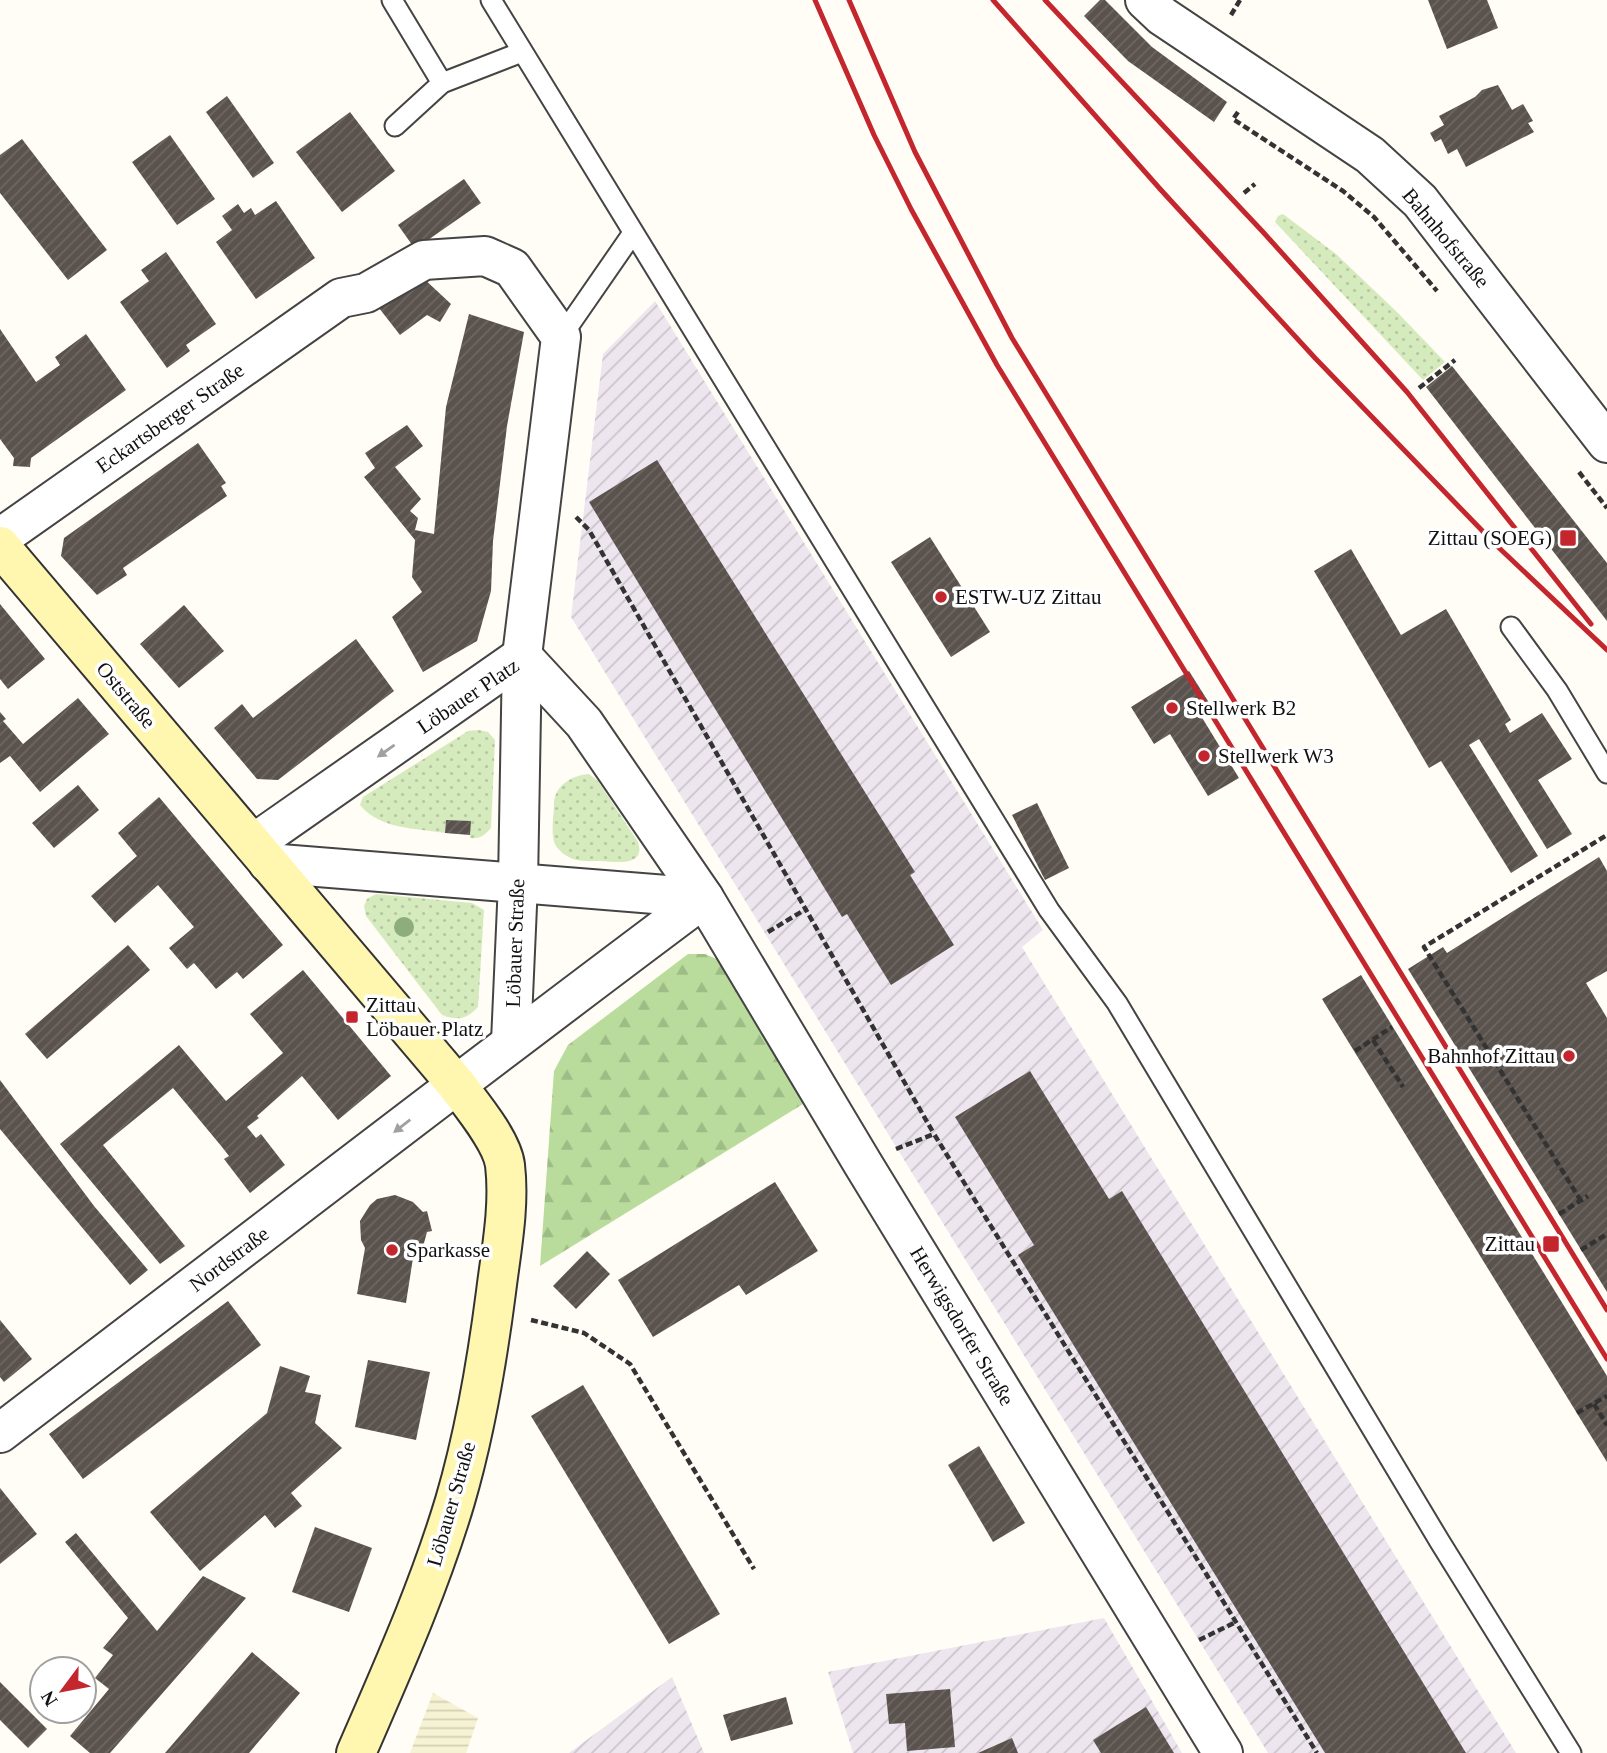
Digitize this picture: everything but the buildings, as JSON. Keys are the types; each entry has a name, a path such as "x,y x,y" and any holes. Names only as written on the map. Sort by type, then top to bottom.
{"main road":[{"name":"Oststraße","path":"0,546 260,853"},
{"path":"260,853 456,1084"},
{"name":"Löbauer Straße","path":"356,1753 417,1613 455,1500 478,1405 493,1311 505,1221 505,1163 488,1128 456,1084"}],"street":[{"name":"Bahnhofstraße","path":"1145,0 1162,16 1370,155 1420,201 1607,443"},
{"name":"Eckartsberger Straße","path":"0,538 341,298 366,293 424,260 485,256 512,268 561,337"},
{"name":"Löbauer Straße","path":"511,1042 523,656 561,337"},
{"name":"Löbauer Platz","path":"260,853 523,656 584,723 705,898"},
{"path":"260,853 518,883 705,898"},
{"path":"456,1084 705,898"},
{"name":"Herwigsdorfer Straße","path":"705,898 863,1164 1223,1753"},
{"name":"Nordstraße","path":"0,1433 456,1084"}],"lane":[{"path":"392,0 442,83"},
{"path":"491,0 1042,899 1117,1003 1440,1542 1571,1753"},
{"path":"395,126 442,83 522,52"},
{"path":"561,337 633,233"},
{"path":"1511,627 1557,690 1607,773"}],"path":[{"path":"1233,119 1343,191 1374,217 1441,296"},
{"path":"1244,193 1255,184"},
{"path":"1419,388 1455,360"},
{"path":"1578,470 1607,508"},
{"path":"543,484 589,530 934,1134 1317,1753"},
{"path":"1581,1201 1424,947 1607,835"},
{"path":"1355,1051 1392,1027"},
{"path":"1373,1040 1403,1087"},
{"path":"863,1164 934,1134"},
{"path":"1559,1214 1588,1196"},
{"path":"1581,1250 1607,1234"},
{"path":"493,1311 584,1333 630,1364 754,1569"},
{"path":"1577,1413 1607,1396"},
{"path":"1594,1404 1607,1425"}],"shaded area":[{"path":"655,301 1043,930 1022,947 1516,1753 1268,1753 571,617 603,354"},
{"path":"1104,1618 1182,1753 853,1753 828,1672"},
{"path":"672,1677 704,1753 569,1753"},
{"path":"433,1693 478,1718 466,1753 410,1753"}],"green space":[{"path":"1283,214 1336,254 1445,362 1423,380 1275,222 1278,216"},
{"path":"468,731 488,732 495,740 491,828 484,835 470,838 470,821 446,820 445,833 400,827 378,819 360,805 363,797"},
{"path":"589,774 598,781 638,842 638,856 634,859 621,862 579,861 556,846 553,837 555,797 566,782"},
{"path":"376,894 472,903 484,910 478,1007 474,1011 462,1018 442,1015 366,916 364,906 367,899"},
{"path":"688,954 705,954 719,960 803,1104 540,1266 554,1071 568,1045"}],"railway":[{"path":"815,0 874,135 911,209 997,365 1607,1359"},
{"path":"849,0 915,152 1012,338 1607,1310"},
{"path":"993,0 1161,190 1315,358 1497,546 1607,650"},
{"path":"1045,0 1263,232 1407,392 1591,624"}],"place":[{"name":"Zittau (SOEG)","path":"1568,538"},
{"name":"ESTW-UZ Zittau","path":"941,597"},
{"name":"Stellwerk B2","path":"1172,708"},
{"name":"Stellwerk W3","path":"1204,756"},
{"name":"Zittau Löbauer Platz","path":"352,1017"},
{"name":"Bahnhof Zittau","path":"1569,1056"},
{"name":"Zittau","path":"1551,1244"},
{"name":"Sparkasse","path":"392,1250"}]}
